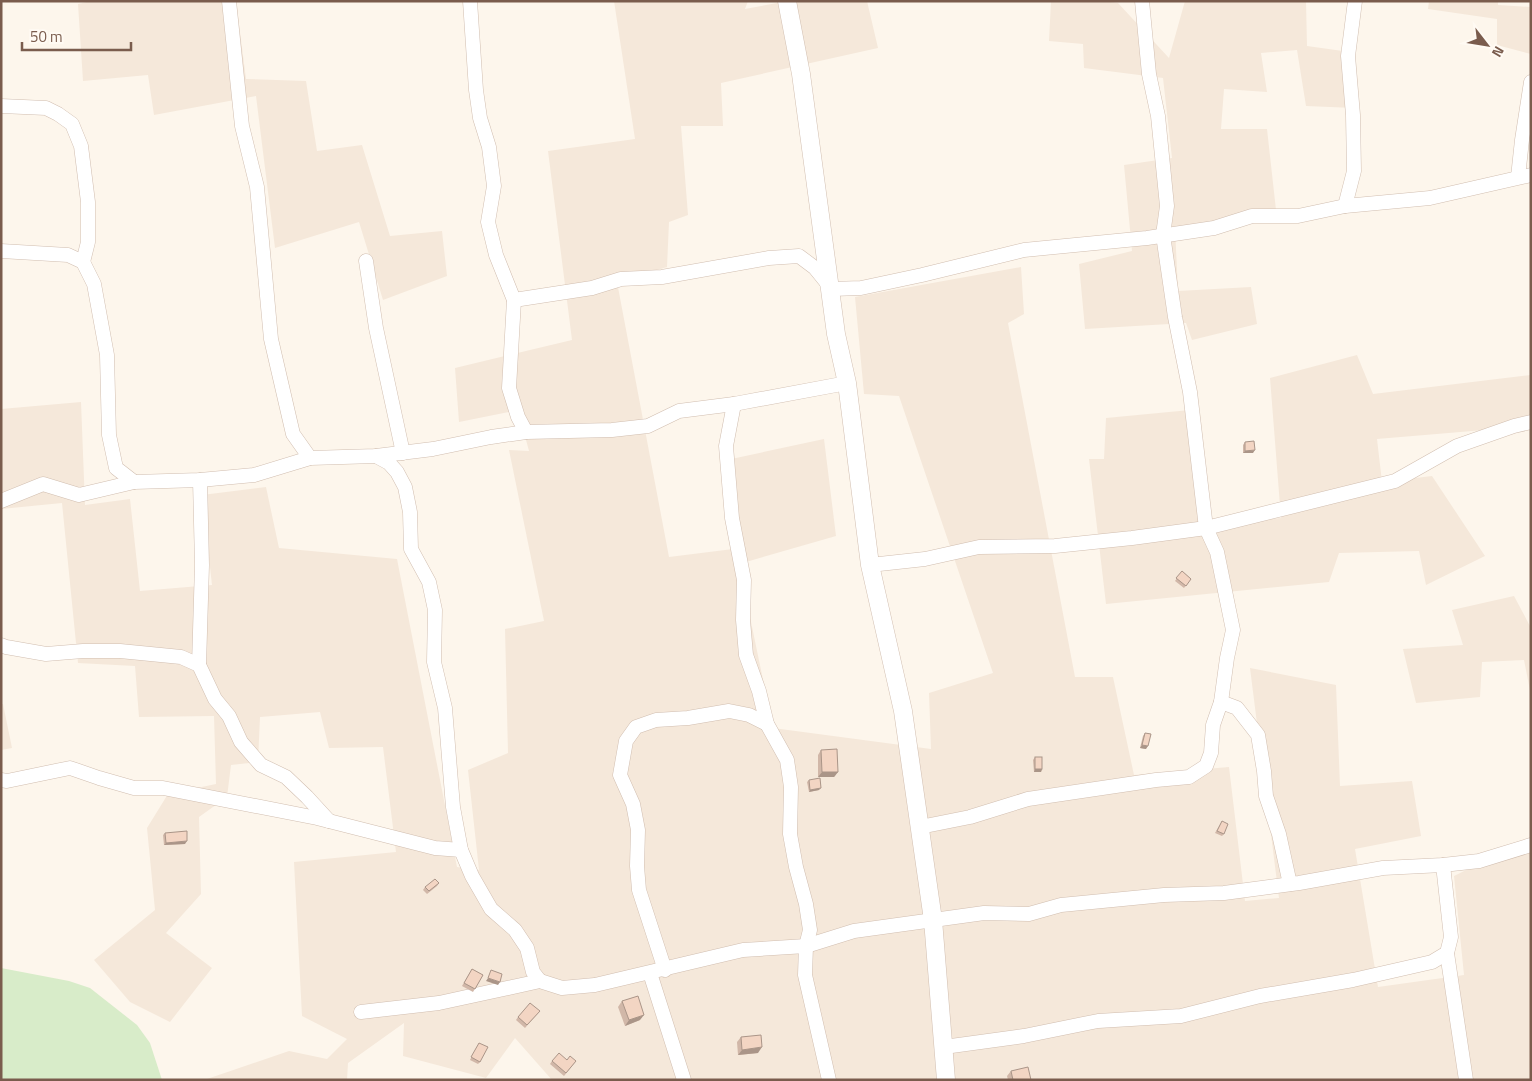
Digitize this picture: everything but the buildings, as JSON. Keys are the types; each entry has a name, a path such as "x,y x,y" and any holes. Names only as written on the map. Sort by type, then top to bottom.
{"street":[{"path":"229,1 242,126 257,187 272,339 293,434 310,458"},
{"path":"470,1 476,90 494,186 488,222 496,255 514,300 509,388 518,417 526,432"},
{"path":"788,1 801,74 832,289 836,334 847,383 870,565 903,712 920,827 932,920 946,1080"},
{"path":"920,827 970,817 1028,799 1189,777 1206,766 1212,753 1213,725 1221,702 1233,630 1217,552 1206,528 1190,392 1175,316 1163,235 1167,206 1158,116 1149,74 1142,1"},
{"path":"1345,206 1354,171 1353,115 1348,56 1356,1"},
{"path":"832,289 870,286 1024,250 1214,228 1252,216 1298,216 1345,206 1430,198 1525,176 1522,140 1531,82"},
{"path":"1,106 46,108 72,124 81,146 88,202 88,242 83,262"},
{"path":"1,251 68,255 83,262 94,284 107,355 108,435 116,468 134,482"},
{"path":"514,300 592,288 621,280 671,275 769,258 799,256 815,268 832,289"},
{"path":"366,261 376,328 403,453"},
{"path":"1,501 43,484 79,494 134,482 200,480 254,475 310,458 376,456 403,453 526,432 612,430 648,426 679,411 734,404 847,383"},
{"path":"734,404 726,446 732,518 744,580 743,620 746,655 759,691 767,724 787,760 791,787 790,834 810,930 806,946 805,975 829,1080"},
{"path":"870,565 925,559 979,547 1055,546 1206,528 1395,481 1457,446 1531,422"},
{"path":"376,456 389,463 398,472 410,512 411,549 429,582 434,610 434,662 445,708 460,850 491,909 514,930 527,948 532,972 540,981"},
{"path":"200,480 202,565 199,665 215,699 229,716 241,742 261,765 286,777 329,822"},
{"path":"1,645 46,654 120,651 181,657 199,665"},
{"path":"1221,702 1237,708 1258,735 1266,796 1279,834 1290,884"},
{"path":"665,970 639,890 637,866 638,830 633,804 620,775 626,741 636,727 656,720 688,718 729,711 749,715 767,724"},
{"path":"1,780 7,781 70,768 134,788 162,788 329,822 435,848 460,850"},
{"path":"361,1012 440,1004 540,981 562,988 595,985 665,970 743,950 806,946 854,931 984,913 1029,914 1061,905 1164,895 1224,893 1383,868 1479,861 1531,846"},
{"path":"1443,865 1451,937 1447,953 1466,1080"},
{"path":"944,1047 1024,1036 1098,1021 1181,1016 1260,996 1353,980 1432,962 1447,953"},
{"path":"650,973 684,1080"}],"shaded area":[{"path":"91,1 236,1 246,79 306,81 317,151 362,145 390,236 442,231 447,276 383,300 359,222 275,248 256,96 154,115 148,75 83,81 78,4"},
{"path":"614,1 748,1 745,9 788,1 867,1 878,48 721,83 723,126 681,126 688,215 669,222 667,267 617,282 669,557 733,549 722,461 824,439 836,536 739,564 773,728 931,749 929,693 993,673 899,396 864,394 855,297 1021,267 1024,314 1008,323 1075,677 1113,677 1134,775 1229,767 1245,901 1279,898 1250,668 1336,685 1340,786 1412,781 1421,836 1355,849 1378,987 1464,975 1454,876 1531,838 1531,1080 552,1080 515,1038 486,1078 403,1056 404,1023 348,1063 347,1080 204,1080 289,1051 327,1059 347,1039 302,1016 294,862 396,852 383,747 329,748 320,712 260,717 258,762 231,765 227,797 199,817 201,894 166,933 212,968 170,1022 130,1002 94,960 155,910 147,828 168,794 216,784 214,716 139,717 135,666 78,663 62,503 1,509 1,409 81,402 85,505 130,499 140,591 212,585 202,495 266,487 279,548 397,559 457,867 479,870 468,770 508,753 505,629 544,621 509,450 529,451 518,410 459,422 455,368 572,340 548,151 635,139"},
{"path":"1051,1 1103,1 1118,3 1169,58 1185,1 1306,1 1307,46 1350,52 1354,108 1306,106 1297,50 1261,53 1267,92 1224,89 1221,129 1267,129 1276,210 1175,228 1178,291 1251,287 1257,324 1192,340 1186,323 1085,329 1079,264 1132,251 1124,165 1172,158 1163,78 1084,68 1083,44 1049,41"},
{"path":"1429,1 1498,1 1498,5 1531,7 1531,54 1497,45 1497,19 1428,9"},
{"path":"1357,355 1373,394 1531,375 1531,426 1377,439 1382,482 1432,476 1485,556 1426,585 1419,551 1339,553 1329,582 1106,604 1089,459 1104,459 1106,418 1190,410 1203,525 1281,518 1270,378"},
{"path":"1514,596 1531,628 1531,695 1524,660 1482,662 1480,697 1416,703 1403,649 1463,645 1452,610"},
{"path":"1,704 3,704 12,748 1,750"}],"green space":[{"path":"1,968 69,981 90,988 137,1025 150,1043 162,1080 1,1080"}]}
